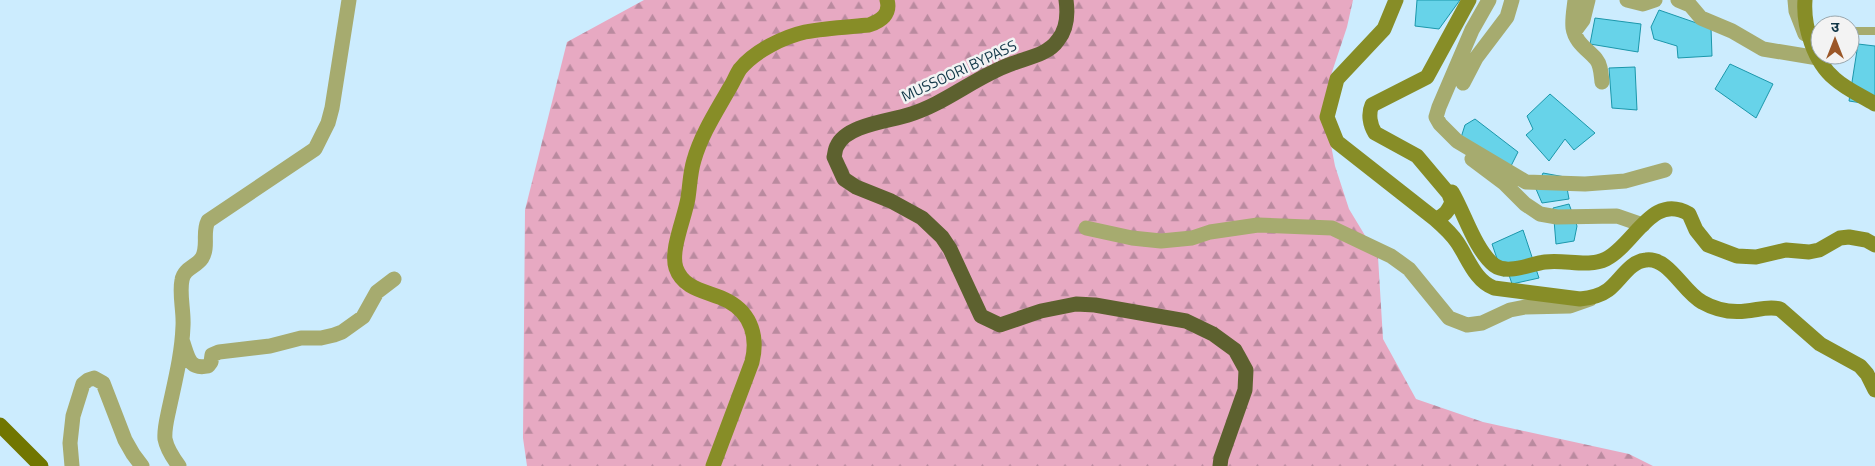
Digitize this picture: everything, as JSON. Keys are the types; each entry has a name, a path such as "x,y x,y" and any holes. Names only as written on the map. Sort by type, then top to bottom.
{"highway":[{"name":"MUSSOORI BYPASS","path":"1066,0 1064,29 1058,41 1046,51 1009,64 941,101 909,115 872,124 845,136 837,145 834,157 844,179 856,187 891,201 922,218 942,237 950,249 981,316 1000,325 1042,310 1076,304 1095,305 1186,321 1213,334 1234,350 1246,370 1247,380 1220,466"}],"main road":[{"path":"0,425 41,466"}],"street":[{"path":"179,466 168,449 165,432 182,340 184,315 182,280 188,269 198,263 204,254 205,233 208,221 315,149 322,137 332,108 349,0"},
{"path":"712,466 752,362 755,348 754,335 750,323 742,312 729,301 690,286 680,277 675,266 675,253 688,198 694,161 699,146 740,69 758,54 781,41 805,32 869,25 877,22 887,12 887,0"},
{"path":"1396,0 1384,29 1337,79 1327,117 1337,142 1450,233 1477,276 1487,286 1580,299 1594,297"},
{"path":"1435,219 1448,211 1452,202 1449,194 1417,156 1375,134 1372,128 1370,111 1372,105 1427,77 1469,0"},
{"path":"1489,0 1472,30 1436,117 1448,142 1504,183 1525,204 1540,214 1557,217 1617,216 1643,225"},
{"path":"1463,83 1476,58 1507,17 1512,0"},
{"path":"1575,0 1574,32 1581,45 1596,59 1602,82"},
{"path":"1574,32 1583,20 1588,0"},
{"path":"1626,0 1643,4 1655,0"},
{"path":"1678,0 1690,4 1701,18 1732,31 1763,49 1810,52"},
{"path":"1795,0 1796,11 1810,44"},
{"path":"1805,0 1805,15 1810,23"},
{"path":"1824,65 1834,78 1875,104"},
{"path":"1440,124 1457,140 1526,182 1585,184 1625,181 1665,170"},
{"path":"1435,177 1452,191 1470,230 1490,261 1496,267 1505,270 1547,261 1594,263 1604,260 1614,255 1652,216 1663,209 1673,207 1689,214 1696,230 1708,245 1737,256 1756,257 1786,250 1809,252 1819,250 1840,238 1849,237 1866,240 1875,245"},
{"path":"1086,228 1132,238 1161,241 1258,225 1332,228 1391,256 1409,269 1449,318 1466,325 1482,323 1510,310 1525,307 1570,306 1606,292 1638,262 1648,259 1658,261 1700,302 1730,312 1772,307 1780,309 1792,317 1820,344 1860,366 1867,374 1875,390"},
{"path":"182,340 192,364 198,367 208,366 212,355 219,352 270,346 301,338 320,338 334,335 342,332 363,317 377,292 394,279"},
{"path":"72,466 70,444 73,416 83,384 94,378 102,383 125,440 132,454 142,466"}],"lane":[{"path":"1860,31 1875,32"}],"green space":[{"path":"644,0 1353,0 1347,27 1331,75 1326,119 1335,166 1349,209 1378,257 1383,339 1416,399 1483,422 1629,454 1653,466 527,466 523,438 525,210 567,42"}],"building":[{"path":"1417,0 1460,0 1439,29 1415,26"},
{"path":"1659,10 1711,28 1712,56 1678,58 1677,46 1654,39 1651,27"},
{"path":"1595,18 1641,24 1638,52 1590,44"},
{"path":"1860,44 1875,46 1875,105 1849,101 1855,65 1860,65"},
{"path":"1730,64 1773,84 1756,118 1715,89"},
{"path":"1635,67 1637,110 1612,108 1609,68"},
{"path":"1550,94 1595,133 1574,150 1565,139 1549,161 1526,135 1533,129 1527,116"},
{"path":"1475,119 1518,152 1505,178 1458,147 1465,125"},
{"path":"1543,173 1565,177 1569,199 1542,203 1536,189"},
{"path":"1569,204 1577,226 1574,241 1556,244 1553,208"},
{"path":"1523,230 1539,278 1512,284 1509,275 1503,276 1492,244"}]}
